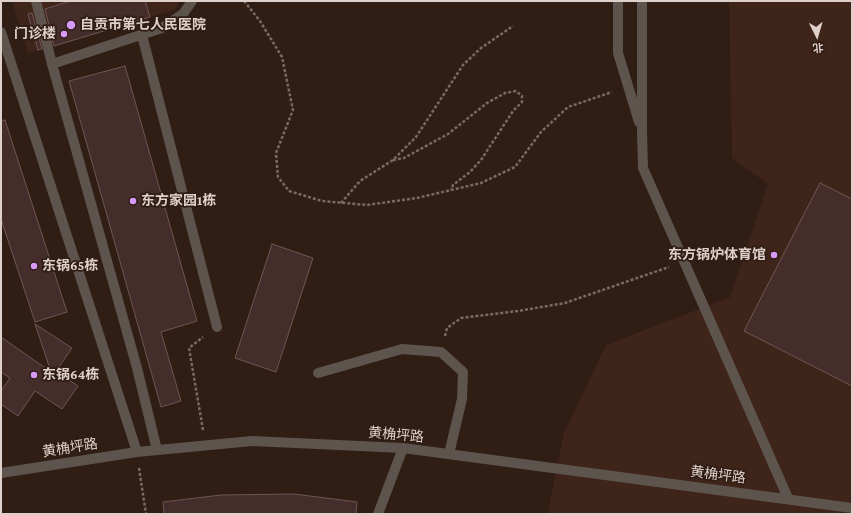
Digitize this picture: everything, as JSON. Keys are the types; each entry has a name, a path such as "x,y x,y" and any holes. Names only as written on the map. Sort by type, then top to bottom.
{"street":[{"path":"36,1 52,64 137,368 157,450"},
{"path":"52,64 162,28 183,14 192,1"},
{"path":"618,1 618,53 642,132"},
{"path":"642,1 643,168 788,498"},
{"path":"1,32 137,452"},
{"path":"142,35 216,327"},
{"path":"318,373 402,349 441,352 463,372 462,399 449,454"},
{"name":"黄桷坪路","path":"1,473 137,452 252,441 403,448 788,498 852,508"},
{"path":"378,514 403,448"}],"path":[{"path":"244,1 260,21 282,57 293,110 276,153 278,177 289,191 322,201 367,206 417,198 481,183 515,167 541,132 568,107 628,87"},
{"path":"341,203 360,181 393,160 416,137 463,65 481,48 513,26"},
{"path":"393,160 404,158 448,134 487,103 505,93 516,91 522,96 522,102 509,116 481,160 470,172 453,184 451,190"},
{"path":"441,352 447,328 460,318 518,311 565,302 685,261"},
{"path":"205,445 189,348 216,327"},
{"path":"137,452 146,514"}],"shaded area":[{"name":"自贡市第七人民医院","path":"12,1 179,1 175,10 28,53"},
{"path":"729,1 852,1 852,514 548,514 564,433 606,345 730,297 768,184 732,158"}],"building":[{"name":"自贡市第七人民医院","path":"71,1 145,1 150,17 54,46 45,9"},
{"path":"32,13 42,49 38,50 28,14"},
{"name":"东方家园1栋","path":"125,66 197,321 161,332 181,401 161,407 69,81"},
{"name":"东锅65栋","path":"5,120 67,312 35,322 1,219 1,121"},
{"path":"820,183 852,199 852,386 744,331"},
{"path":"272,244 313,258 276,372 235,358"},
{"name":"东锅64栋","path":"35,324 72,348 56,371 78,386 62,409 35,391 18,416 1,404 1,391 10,378 1,372 1,337 51,372"},
{"path":"294,494 357,502 356,514 164,514 163,502 221,495"}],"place":[{"name":"自贡市第七人民医院","path":"71,25"},
{"name":"门诊楼","path":"64,34"},
{"name":"东方家园1栋","path":"133,201"},
{"name":"东方锅炉体育馆","path":"774,255"},
{"name":"东锅65栋","path":"34,266"},
{"name":"东锅64栋","path":"34,375"}]}
